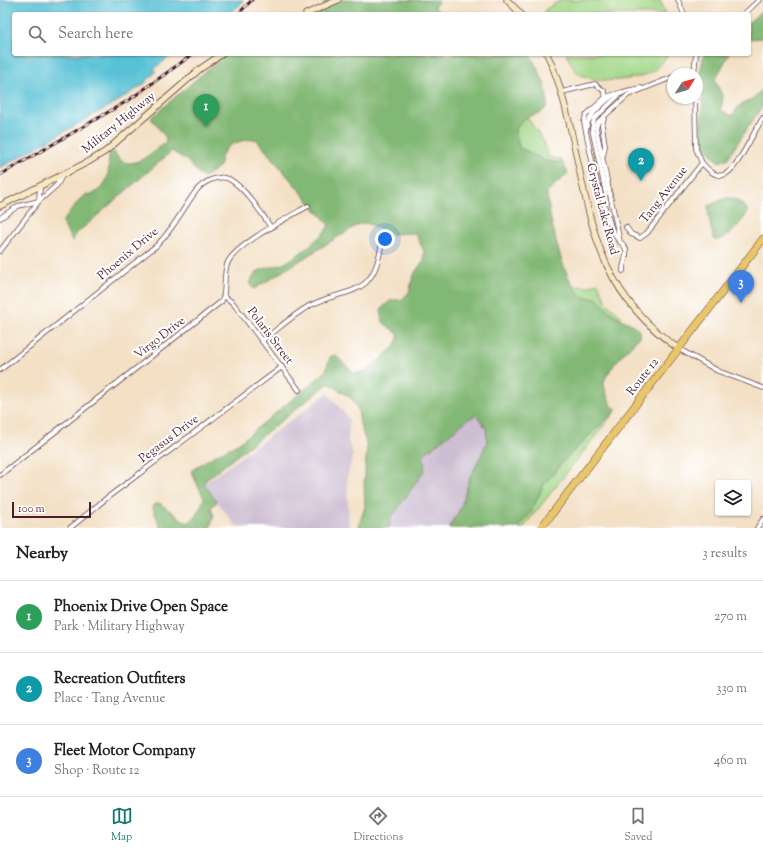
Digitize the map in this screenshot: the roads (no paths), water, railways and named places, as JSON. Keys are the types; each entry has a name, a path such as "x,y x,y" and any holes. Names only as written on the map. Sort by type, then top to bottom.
{"highway":[{"name":"Route 12","path":"541,528 763,239"}],"street":[{"path":"311,12 338,0"},
{"path":"507,0 518,12"},
{"path":"678,0 683,12"},
{"path":"746,12 759,0"},
{"name":"Military Highway","path":"0,206 62,176 106,151 200,70 219,56"},
{"name":"Crystal Lake Road","path":"548,56 562,92 594,233 608,269 624,297 636,312 654,330 679,349 711,368 763,388"},
{"path":"695,68 696,56"},
{"path":"620,242 596,128 598,122 628,95 667,80"},
{"path":"562,92 595,84 604,91 606,96"},
{"path":"623,271 627,254 625,246 620,242 612,230 587,140 584,119 606,96 653,86"},
{"path":"620,242 601,178 592,129 594,119 619,95 626,91"},
{"path":"587,140 587,122 590,117 616,94"},
{"name":"Tang Avenue","path":"626,227 631,234 640,238 647,233 702,163 696,149 695,104"},
{"path":"702,163 715,174 723,175 732,170 763,118"},
{"path":"0,251 39,201 57,186 62,176"},
{"name":"Phoenix Drive","path":"0,370 156,246 172,228 196,191 210,180 220,178 228,179 244,192 272,228"},
{"path":"39,201 40,186"},
{"path":"0,218 18,206 39,201"},
{"path":"224,296 226,268 229,261 246,245 308,206"},
{"path":"262,341 309,306 363,286 374,274 381,247"},
{"name":"Polaris Street","path":"224,296 233,303 298,390"},
{"name":"Virgo Drive","path":"1,473 222,301 224,296"},
{"name":"Pegasus Drive","path":"70,528 108,497 282,367"},
{"path":"757,528 763,519"}],"water":[{"path":"0,0 243,0 241,4 231,12 12,12 12,56 170,56 155,68 155,73 144,84 120,100 0,168"}],"railway":[{"path":"240,12 252,0"},
{"path":"0,175 129,100 190,56"}],"place":[{"name":"Phoenix Drive Open Space","path":"206,127"},
{"name":"Recreation Outfiters","path":"641,181"},
{"name":"Fleet Motor Company","path":"741,303"}]}
